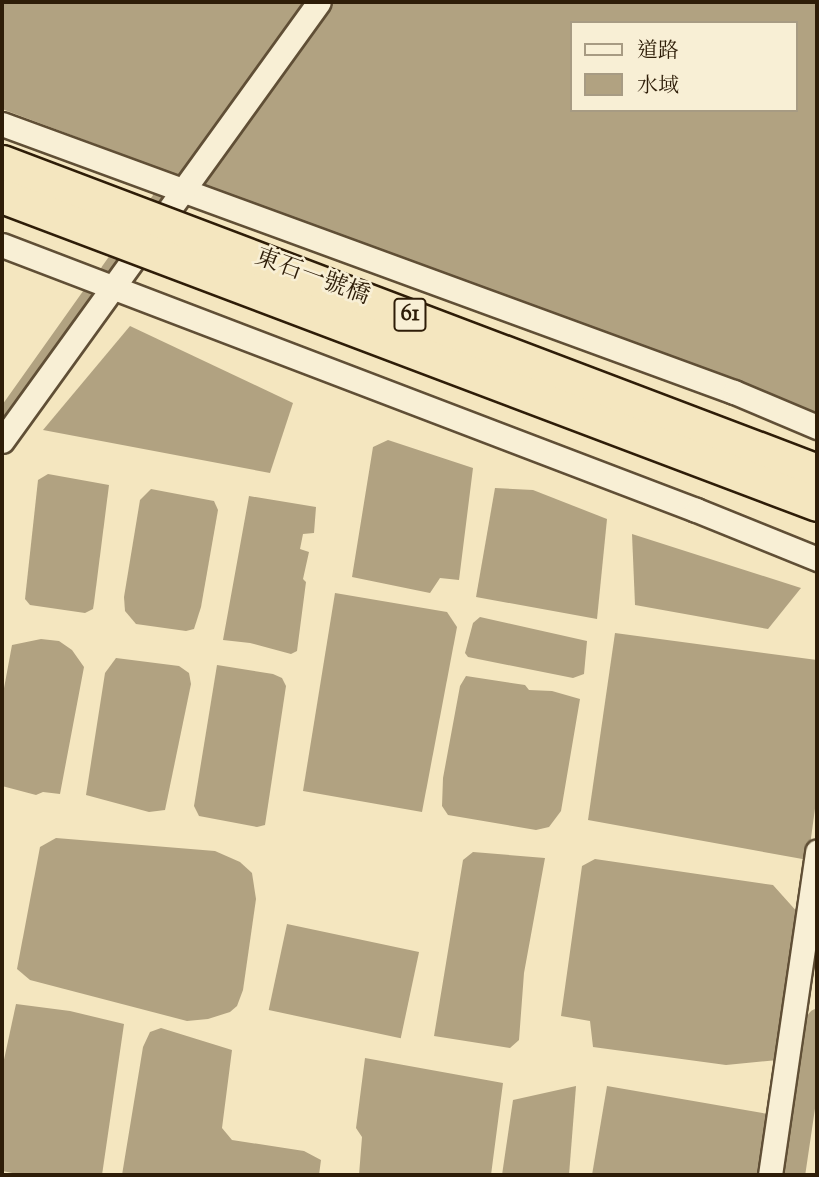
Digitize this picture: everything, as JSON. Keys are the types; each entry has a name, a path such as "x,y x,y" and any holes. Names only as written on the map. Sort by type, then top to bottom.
{"highway":[{"name":"東石一號橋","path":"2,162 817,471"},
{"name":"東石一號橋","path":"2,196 817,504"}],"street":[{"path":"2,441 113,285 184,193 319,2"},
{"path":"2,124 184,193 734,392 817,427"},
{"path":"2,245 113,285 810,554"},
{"path":"770,1175 817,851"}],"water":[{"path":"2,2 817,2 817,415 2,109"},
{"path":"130,326 293,403 270,473 43,430"},
{"path":"388,440 473,468 459,580 440,578 430,593 352,577 373,447"},
{"path":"48,474 109,485 93,609 85,613 30,605 25,599 38,480"},
{"path":"495,488 533,490 607,519 597,619 476,597"},
{"path":"151,489 214,501 218,510 201,607 194,629 186,631 136,624 125,611 124,597 140,500"},
{"path":"249,496 316,507 314,533 303,534 300,549 309,552 303,579 306,582 297,651 291,654 250,643 223,640"},
{"path":"632,534 801,588 768,629 635,605"},
{"path":"335,593 447,612 457,627 422,812 303,791"},
{"path":"480,617 587,641 584,674 573,678 468,657 465,653 473,623"},
{"path":"615,633 817,660 817,794 808,860 588,820"},
{"path":"41,639 59,641 72,650 84,667 60,794 43,792 36,795 2,786 2,699 12,645"},
{"path":"116,658 179,666 189,673 191,684 165,810 149,812 86,795 105,673"},
{"path":"217,665 273,674 282,678 286,686 265,825 257,827 199,816 194,806"},
{"path":"466,676 525,685 529,690 552,691 580,699 561,811 549,827 536,830 448,815 442,806 443,778 460,686"},
{"path":"56,838 215,851 240,862 252,873 256,899 243,990 237,1006 230,1012 208,1019 187,1021 30,980 17,969 40,847"},
{"path":"473,852 545,858 524,973 519,1040 510,1048 434,1036 463,860"},
{"path":"595,859 773,885 799,914 778,1060 726,1065 593,1047 590,1021 561,1016 582,866"},
{"path":"287,924 419,952 401,1038 269,1010"},
{"path":"16,1004 70,1011 124,1024 102,1175 23,1175 2,1171 2,1069"},
{"path":"161,1028 232,1050 222,1128 232,1140 304,1151 321,1160 319,1175 122,1175 143,1047 150,1032"},
{"path":"365,1058 503,1083 491,1175 359,1175 362,1137 356,1128"},
{"path":"576,1086 569,1175 502,1175 513,1100"},
{"path":"607,1086 768,1114 761,1175 592,1175"}],"waterway":[{"path":"110,272 163,198"},
{"path":"2,422 95,291"},
{"path":"794,1175 817,1019"}]}
